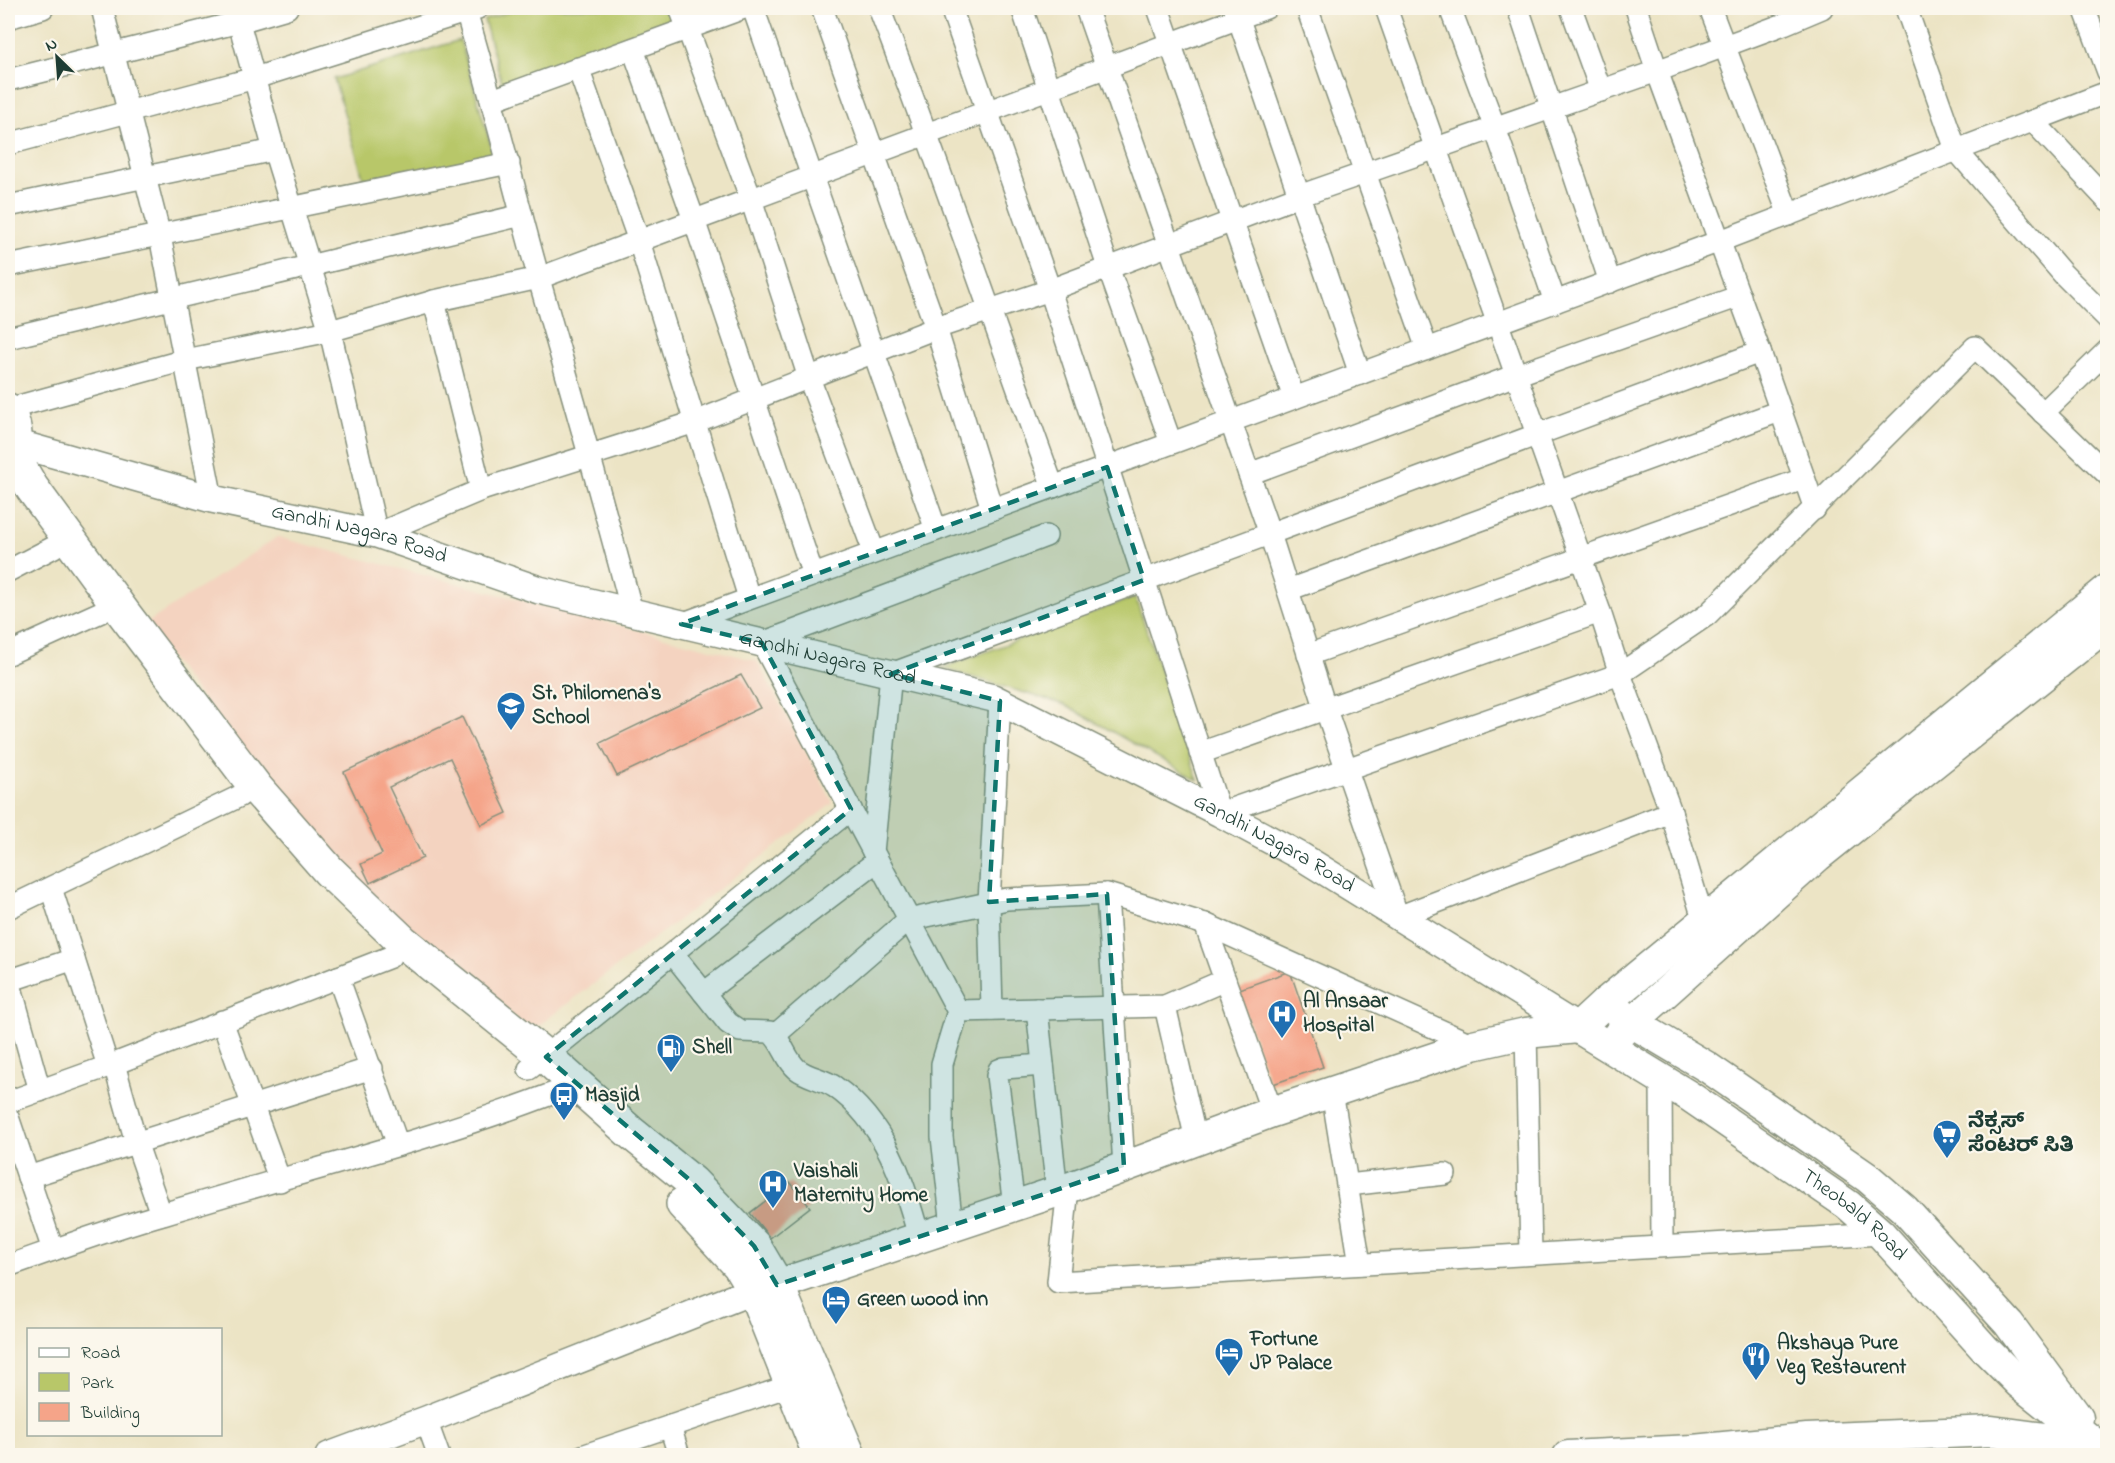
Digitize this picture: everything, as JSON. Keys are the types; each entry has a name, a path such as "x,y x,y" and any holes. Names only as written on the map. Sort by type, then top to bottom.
{"main road":[{"path":"8,410 15,425 11,450 32,488 257,789 329,871 402,941 537,1063 554,1093 576,1115 675,1195 739,1265 765,1287 849,1455"},
{"path":"8,493 54,547 171,709 307,880 390,957 630,1132 692,1182 754,1246 792,1385 820,1455"},
{"path":"765,1287 1063,1190 1272,1112 1473,1045 1526,1033 1578,1028 1606,1002 1903,755 2108,589"},
{"path":"1607,1045 1818,856 2108,624"},
{"name":"Theobald Road","path":"1606,1002 1633,1023 1735,1087 1868,1178 1904,1209 2009,1324 2102,1449"},
{"name":"Theobald Road","path":"1578,1028 1661,1079 1848,1205 1881,1234 1984,1348 2019,1383 2102,1449"},
{"path":"1568,1455 1694,1450 1807,1439 1992,1431 2102,1449"}],"street":[{"path":"8,18 43,8"},
{"path":"102,8 160,236 212,499"},
{"path":"8,80 114,53 237,15 287,8"},
{"path":"680,8 751,199 809,378 874,552"},
{"path":"492,100 744,8"},
{"path":"753,8 936,530"},
{"path":"822,8 936,328 992,509"},
{"path":"879,8 927,133 988,310 1053,487"},
{"path":"951,8 1050,290 1220,813 1620,674 1707,615 1975,347 2108,475"},
{"path":"1022,8 1108,268 1171,443"},
{"path":"1086,8 1270,534 1326,710 1398,917 1671,812"},
{"path":"1158,8 1294,398"},
{"path":"8,410 185,360 330,331 434,301 539,278 1170,43 1237,13 1266,8"},
{"path":"1307,8 1427,350"},
{"path":"1386,8 1620,674 1671,812 1704,922"},
{"path":"1450,8 1495,128 1555,302"},
{"path":"1518,8 1610,282"},
{"path":"1571,8 1601,91"},
{"path":"1636,8 1815,509"},
{"path":"1710,8 1789,214"},
{"path":"237,15 274,150 330,331 377,534 481,490 695,422 936,328 1050,290 1299,196 1724,47 1782,16 1822,8"},
{"path":"1906,8 1956,150 2063,274 2108,319"},
{"path":"2084,8 2108,72"},
{"path":"8,144 255,78 470,9 522,216 591,456 632,612"},
{"path":"1237,13 1360,374"},
{"path":"633,49 694,220 813,575"},
{"path":"578,68 639,240 749,598"},
{"path":"681,624 1720,242 2108,93"},
{"path":"2033,121 2108,201"},
{"path":"8,206 274,150"},
{"path":"8,266 509,163"},
{"path":"8,338 522,216"},
{"path":"1249,474 1516,375 1740,296"},
{"path":"434,301 481,490"},
{"path":"2043,413 2108,350"},
{"path":"704,993 875,857 891,674 1760,352"},
{"path":"1288,590 1780,411"},
{"name":"Gandhi Nagara Road","path":"11,450 212,499 377,534 539,590 1000,701 1302,857 1578,1028"},
{"path":"1308,655 1803,479"},
{"path":"952,1226 942,1137 942,1064 958,1011 762,643 1046,536"},
{"path":"8,571 54,547"},
{"path":"8,654 101,612"},
{"path":"1200,753 1600,612"},
{"path":"992,1010 989,902 1000,701"},
{"path":"8,908 240,796"},
{"path":"537,1063 851,809"},
{"path":"51,888 161,1214"},
{"path":"1107,894 1124,1167"},
{"path":"775,1035 908,920 1007,899 1107,894 1205,924 1473,1045"},
{"path":"1205,924 1272,1112"},
{"path":"673,954 728,1023 740,1031 764,1030 775,1035 797,1068 833,1085 858,1106 873,1124 891,1156 903,1184 919,1237"},
{"path":"8,1102 40,1092 390,957"},
{"path":"40,1092 8,980 74,959"},
{"path":"338,977 398,1146"},
{"path":"958,1011 1165,1006 1225,980"},
{"path":"1165,1006 1196,1140"},
{"path":"1037,1009 1043,1065 1063,1190 1058,1282 1881,1234"},
{"path":"222,1021 280,1181"},
{"path":"1526,1033 1531,1254"},
{"path":"1014,1206 997,1076 999,1070 1004,1068 1043,1065"},
{"path":"28,1177 372,1068"},
{"path":"1661,1079 1662,1246"},
{"path":"1332,1092 1360,1264"},
{"path":"8,1266 161,1214 280,1181 503,1113 554,1093"},
{"path":"8,1118 53,1250"},
{"path":"1348,1185 1445,1174"},
{"path":"329,1455 426,1420 765,1287"},
{"path":"582,1455 792,1385"},
{"path":"426,1420 439,1455"},
{"path":"670,1426 679,1455"}],"highlighted area":[{"path":"1107,467 1144,580 891,674 1000,701 989,902 1107,894 1124,1167 777,1285 754,1246 692,1182 546,1057 851,809 762,643 681,624"}],"shaded area":[{"name":"St. Philomena's School","path":"277,537 757,661 833,803 526,1035 327,858 144,625"}],"green space":[{"path":"521,8 712,8 503,87 484,20"},
{"path":"460,40 494,156 366,187 334,79"},
{"path":"1135,597 1198,780 1065,705 942,668"}],"building":[{"path":"741,675 760,708 617,776 600,743"},
{"path":"462,717 507,813 481,825 450,758 389,787 423,858 370,883 361,864 382,854 344,772"},
{"path":"1290,971 1323,1067 1270,1085 1237,990"},
{"path":"790,1182 810,1207 770,1238 750,1213"}],"place":[{"name":"St. Philomena's School","path":"511,732"},
{"name":"Al Ansaar Hospital","path":"1282,1040"},
{"name":"Shell","path":"671,1074"},
{"name":"Masjid","path":"564,1122"},
{"name":"ನೆಕ್ಸಸ್ ಸೆಂಟರ್ ಸಿತಿ","path":"1947,1160"},
{"name":"Vaishali Maternity Home","path":"773,1210"},
{"name":"Green wood inn","path":"836,1326"},
{"name":"Fortune JP Palace","path":"1229,1378"},
{"name":"Akshaya Pure Veg Restaurent","path":"1756,1382"}]}
